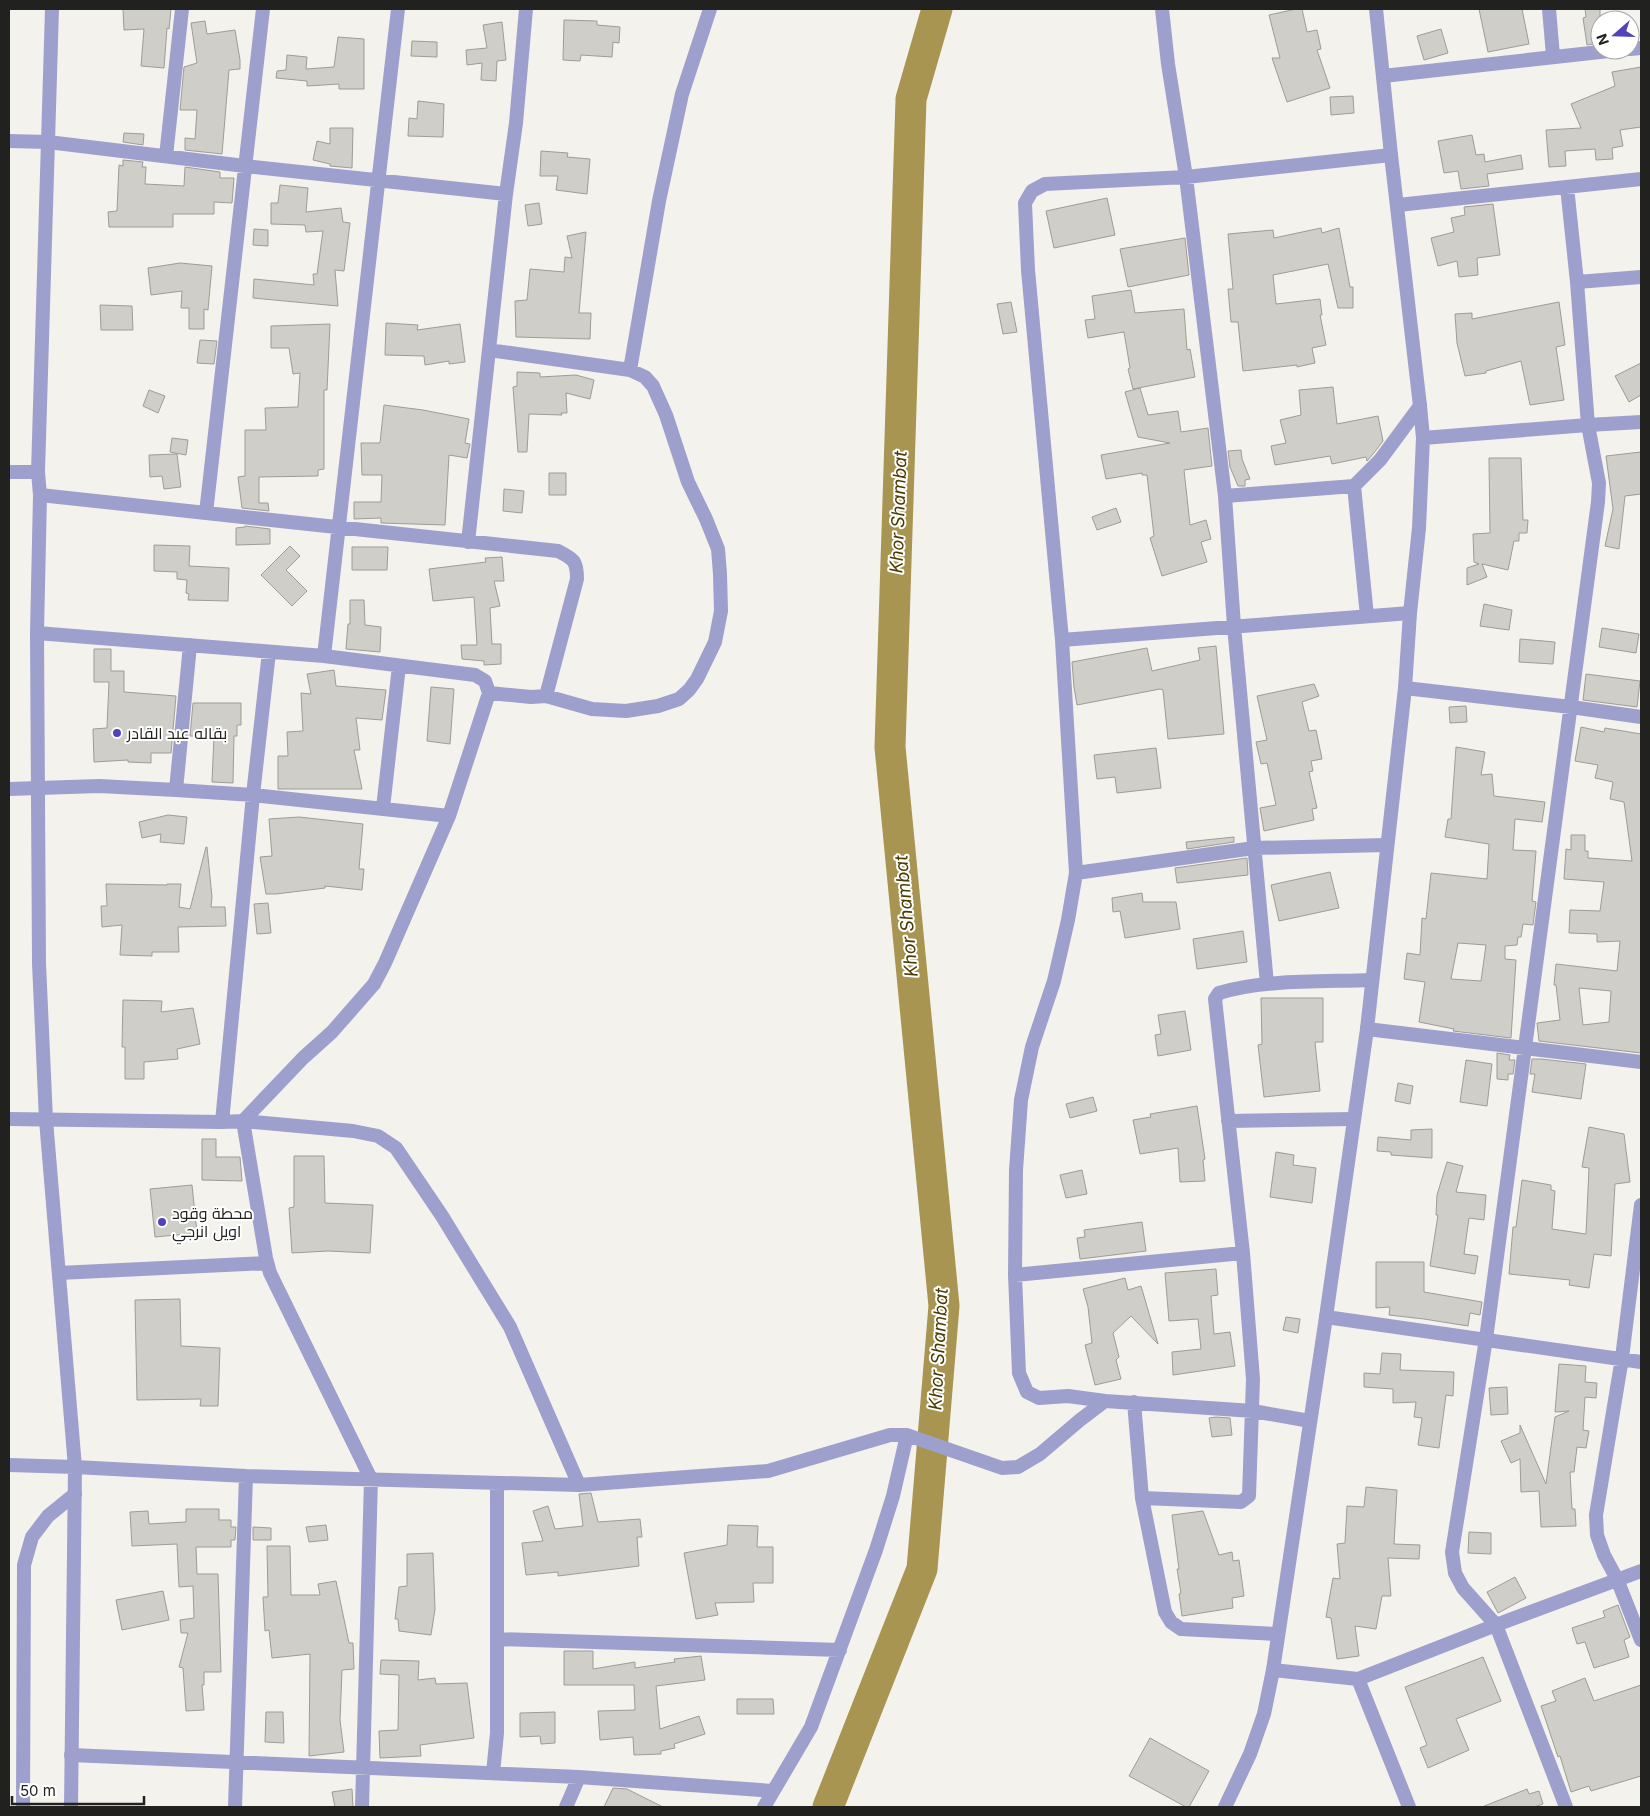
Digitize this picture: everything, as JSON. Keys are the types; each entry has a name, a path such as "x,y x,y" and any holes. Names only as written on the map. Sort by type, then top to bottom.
{"street":[{"path":"52,9 38,472 40,495 38,633 39,963 46,1120 75,1467 71,1807"},
{"path":"166,156 182,9"},
{"path":"206,513 263,9"},
{"path":"324,656 398,9"},
{"path":"468,542 506,194 516,123 526,9"},
{"path":"630,370 659,201 682,94 710,9"},
{"path":"1162,9 1168,64 1186,176 1225,496 1234,626 1267,984"},
{"path":"1225,1807 1250,1754 1264,1714 1273,1670 1326,1317 1366,1029 1405,688 1410,613 1419,528 1423,438 1376,9"},
{"path":"1549,9 1553,56"},
{"path":"1383,76 1590,53"},
{"path":"9,141 48,142 245,166 506,194"},
{"path":"1310,1421 1252,1411 1105,1401 1068,1396 1039,1398 1027,1392 1019,1373 1015,1275 1016,1170 1021,1100 1032,1047 1054,981 1068,920 1076,873 1062,640 1028,270 1025,203 1032,191 1045,184 1186,176 1391,155"},
{"path":"1398,204 1641,179"},
{"path":"1566,1807 1496,1624 1463,1588 1455,1573 1452,1552 1486,1339 1598,502 1599,483 1588,425 1577,282 1567,186"},
{"path":"1577,282 1641,277"},
{"path":"489,350 630,370 644,377 653,386 666,415 688,482 706,518 718,549 721,611 715,642 697,679 679,699 658,706 626,711 592,709 546,696 531,697 489,694"},
{"path":"1225,496 1354,486 1380,460 1420,406"},
{"path":"1423,438 1641,422"},
{"path":"9,472 38,472"},
{"path":"1354,486 1366,616"},
{"path":"40,495 558,551 571,557 577,566 578,579 546,696"},
{"path":"1062,640 1410,613"},
{"path":"38,633 324,656 475,675 484,681 489,694 450,816 374,984 332,1032 303,1058 243,1121"},
{"path":"176,790 190,646"},
{"path":"222,1122 253,795 269,652"},
{"path":"383,808 399,666"},
{"path":"1405,688 1641,717"},
{"path":"9,789 99,786 176,790 253,795 450,816"},
{"path":"1076,873 1254,848 1387,845"},
{"path":"1142,1498 1241,1502 1249,1496 1253,1379 1243,1253 1215,999 1219,993 1229,990 1267,984 1372,980"},
{"path":"1366,1029 1641,1062"},
{"path":"9,1119 243,1121 353,1131 378,1136 396,1148 442,1216 510,1327 580,1484"},
{"path":"1228,1121 1354,1119"},
{"path":"243,1121 270,1273 371,1479 362,1807"},
{"path":"1641,1205 1622,1358 1596,1515 1597,1536 1604,1555 1617,1579 1641,1640"},
{"path":"1015,1275 1243,1253"},
{"path":"59,1273 267,1263"},
{"path":"1326,1317 1641,1362"},
{"path":"9,1465 246,1476 580,1484 768,1471 856,1446 874,1438 890,1434 907,1434 1002,1468 1018,1466 1040,1454 1105,1401"},
{"path":"1134,1402 1142,1498 1165,1612 1171,1622 1181,1629 1277,1634"},
{"path":"764,1807 810,1727 840,1650 893,1496 907,1434"},
{"path":"235,1807 246,1476"},
{"path":"493,1773 497,1733 497,1483"},
{"path":"23,1807 24,1565 32,1537 48,1516 76,1494"},
{"path":"1273,1670 1358,1679 1496,1624 1641,1570"},
{"path":"497,1639 840,1650"},
{"path":"1358,1679 1410,1807"},
{"path":"71,1755 579,1777 773,1791"},
{"path":"566,1807 579,1777"},
{"path":"9,1787 23,1788"}],"building":[{"path":"123,9 171,9 169,29 167,28 164,68 141,66 144,29 124,30"},
{"path":"1302,9 1307,32 1317,30 1321,49 1317,50 1330,88 1287,102 1272,58 1280,58 1269,15"},
{"path":"1479,9 1522,9 1529,44 1488,52"},
{"path":"1585,9 1600,9 1590,10 1590,45 1587,45 1583,18 1586,17"},
{"path":"564,20 597,21 597,25 620,27 619,43 613,42 612,57 581,55 580,61 563,60"},
{"path":"205,21 207,34 235,30 240,60 240,69 229,70 222,154 185,150 185,138 195,139 197,110 180,110 184,67 197,63 191,23"},
{"path":"502,22 506,60 497,61 496,81 481,80 482,63 467,65 466,50 487,48 483,25"},
{"path":"1441,29 1448,53 1424,60 1417,36"},
{"path":"338,37 364,39 364,89 339,89 339,84 307,86 307,81 276,78 277,71 286,70 287,55 307,57 306,69 334,67"},
{"path":"412,41 437,42 437,57 411,56"},
{"path":"1641,67 1641,127 1620,130 1623,146 1612,148 1613,159 1596,160 1595,149 1565,151 1566,166 1549,167 1546,130 1581,128 1571,104 1615,86 1612,72"},
{"path":"1353,96 1354,113 1331,115 1330,97"},
{"path":"418,101 444,104 443,137 408,136 409,118 417,119"},
{"path":"330,128 353,128 352,168 330,166 330,164 313,160 317,141 330,144"},
{"path":"124,133 144,134 143,145 123,142"},
{"path":"1472,135 1476,155 1484,154 1485,162 1521,155 1523,169 1487,174 1489,186 1461,189 1458,171 1444,173 1438,141"},
{"path":"541,151 568,153 567,157 590,159 587,194 556,190 558,176 540,176"},
{"path":"123,160 143,162 142,167 146,167 145,184 184,186 185,167 220,172 220,178 234,178 232,203 214,202 214,214 173,214 173,227 109,227 108,212 117,211 119,165 123,166"},
{"path":"280,185 308,188 306,212 341,208 343,222 350,223 344,271 335,270 338,306 253,298 254,279 314,285 313,274 317,274 323,231 306,232 305,225 271,224 271,203 278,203"},
{"path":"1107,198 1115,235 1054,248 1046,211"},
{"path":"539,203 542,224 528,226 525,205"},
{"path":"1493,204 1500,255 1477,258 1478,275 1459,277 1457,261 1438,266 1431,238 1454,232 1451,218 1465,215 1464,207"},
{"path":"1321,228 1322,233 1339,228 1350,287 1353,287 1353,308 1338,308 1328,264 1273,275 1276,304 1320,299 1322,315 1320,315 1326,345 1312,348 1315,363 1297,367 1297,365 1243,371 1238,322 1231,322 1228,289 1233,289 1228,234 1273,230 1274,238"},
{"path":"254,229 268,230 268,246 253,245"},
{"path":"586,232 579,313 591,313 590,339 516,337 515,301 527,300 530,269 564,272 565,257 572,258 567,236"},
{"path":"1185,238 1189,275 1128,287 1120,249"},
{"path":"180,263 212,266 208,310 204,309 204,329 189,329 189,308 181,308 182,291 151,295 148,268"},
{"path":"1131,290 1135,313 1184,309 1187,350 1190,349 1195,377 1133,389 1128,369 1130,368 1124,332 1088,338 1085,320 1095,319 1092,296"},
{"path":"1011,302 1017,332 1003,334 997,304"},
{"path":"1559,302 1565,345 1556,347 1564,400 1530,405 1521,361 1486,371 1486,373 1465,376 1457,343 1455,314 1472,313 1472,319"},
{"path":"100,305 132,306 133,330 101,330"},
{"path":"386,323 418,325 417,330 460,324 465,362 449,364 449,361 425,365 424,356 385,355"},
{"path":"330,324 327,390 324,390 324,469 318,470 318,476 259,477 259,503 268,503 269,511 242,508 238,477 245,476 245,430 266,430 265,408 298,407 300,373 293,374 289,348 271,348 271,326"},
{"path":"200,340 217,341 214,364 197,363"},
{"path":"1641,363 1641,395 1629,402 1615,376"},
{"path":"517,372 540,373 540,377 576,375 594,380 590,399 566,393 567,413 561,413 562,415 529,414 527,452 518,452 513,387 517,386"},
{"path":"1333,387 1337,424 1378,416 1383,441 1367,461 1366,457 1332,464 1330,456 1275,465 1271,446 1286,443 1280,420 1301,415 1299,390"},
{"path":"1140,388 1148,415 1178,411 1181,432 1208,428 1212,466 1184,470 1190,525 1206,520 1211,539 1201,542 1207,562 1162,576 1150,538 1154,536 1147,475 1142,475 1142,473 1106,479 1101,455 1170,443 1138,437 1125,392"},
{"path":"149,390 165,396 158,413 143,406"},
{"path":"384,405 469,419 465,443 470,444 467,458 449,455 445,525 381,523 381,518 354,519 354,502 381,502 382,475 362,475 361,443 380,443"},
{"path":"172,438 188,440 186,455 170,452"},
{"path":"1241,450 1242,459 1250,479 1245,480 1245,486 1238,486 1230,467 1228,451"},
{"path":"1641,452 1641,494 1625,496 1619,549 1605,546 1613,509 1606,456"},
{"path":"177,454 181,487 164,489 162,476 150,477 149,455"},
{"path":"1489,458 1521,458 1523,520 1528,520 1527,533 1519,533 1519,541 1514,541 1508,570 1482,564 1487,577 1467,585 1467,568 1479,564 1474,562 1473,534 1490,533"},
{"path":"549,473 566,473 566,495 549,495"},
{"path":"504,489 524,491 522,513 503,511"},
{"path":"1116,508 1121,522 1097,530 1092,517"},
{"path":"245,526 270,529 270,544 236,545 236,528"},
{"path":"154,545 190,546 189,566 229,568 228,601 188,600 189,594 186,593 187,580 177,579 177,572 154,571"},
{"path":"290,546 300,556 286,570 307,591 292,606 261,575"},
{"path":"352,547 388,547 387,570 352,570"},
{"path":"502,557 504,581 494,581 500,606 490,608 492,644 501,644 501,664 484,665 484,661 462,659 461,645 477,645 474,597 433,601 429,569 486,562 485,558"},
{"path":"350,600 364,600 365,625 381,627 380,652 346,649 348,624 350,624"},
{"path":"1484,604 1512,610 1509,630 1480,626"},
{"path":"1602,628 1639,634 1636,653 1599,647"},
{"path":"1520,639 1555,642 1553,664 1519,662"},
{"path":"1216,646 1224,734 1168,739 1163,690 1160,689 1077,705 1072,662 1147,648 1152,671 1200,660 1198,648"},
{"path":"94,649 111,649 111,671 124,671 124,692 176,696 171,753 151,753 151,763 128,762 128,760 94,762 93,729 107,728 109,682 94,682"},
{"path":"334,670 336,686 386,690 382,720 356,718 360,750 354,750 362,789 278,789 278,756 288,756 287,732 303,731 301,693 311,694 307,674"},
{"path":"1586,674 1640,681 1637,707 1583,700"},
{"path":"1314,684 1319,696 1302,702 1309,731 1316,730 1322,759 1311,761 1313,771 1309,772 1317,808 1312,809 1314,820 1264,831 1260,808 1276,805 1267,763 1261,764 1256,742 1267,740 1257,696"},
{"path":"431,687 454,689 450,744 427,741"},
{"path":"193,703 241,703 241,725 237,725 237,736 234,736 233,783 212,782 214,736 190,736"},
{"path":"1466,706 1467,722 1450,723 1449,707"},
{"path":"1581,727 1604,732 1605,728 1641,734 1641,1053 1539,1041 1537,1023 1560,1020 1556,985 1554,985 1556,964 1617,971 1620,941 1597,942 1597,934 1569,933 1570,910 1600,911 1604,882 1564,879 1566,849 1571,850 1571,835 1585,835 1585,851 1588,851 1588,858 1632,861 1624,802 1610,799 1613,782 1595,778 1598,765 1575,761","holes":["1579,988 1611,991 1609,1022 1583,1025"]},
{"path":"1456,747 1485,752 1481,775 1492,774 1494,796 1545,802 1542,822 1515,819 1513,850 1536,851 1532,901 1536,902 1533,925 1523,924 1521,937 1518,937 1517,945 1505,946 1505,959 1516,960 1511,1038 1453,1031 1454,1029 1419,1022 1425,982 1404,979 1407,953 1420,955 1422,918 1426,919 1431,873 1487,879 1489,844 1445,837 1448,819 1451,819","holes":["1458,943 1486,945 1481,981 1451,979"]},
{"path":"1156,748 1161,788 1117,793 1115,777 1097,779 1094,755"},
{"path":"168,815 187,817 184,844 160,842 161,834 142,838 139,822"},
{"path":"299,817 363,824 359,869 364,869 362,890 325,886 325,888 266,894 260,857 272,856 269,819"},
{"path":"1234,837 1234,842 1187,849 1186,842"},
{"path":"206,847 212,897 211,907 225,907 226,926 178,927 179,952 152,952 152,956 120,955 122,925 102,927 101,906 107,906 106,884 181,884 179,907 190,909"},
{"path":"1247,858 1248,875 1177,883 1175,868"},
{"path":"1330,872 1339,908 1279,921 1271,885"},
{"path":"1142,893 1143,902 1176,902 1180,929 1125,938 1120,911 1113,912 1112,898"},
{"path":"268,903 271,933 257,934 254,904"},
{"path":"1243,931 1247,962 1197,969 1193,939"},
{"path":"1261,998 1323,998 1323,1042 1315,1042 1320,1091 1264,1097 1258,1045 1262,1044"},
{"path":"123,1000 162,1001 161,1012 193,1008 200,1044 177,1049 178,1059 144,1062 144,1079 125,1079 125,1047 122,1047"},
{"path":"1185,1011 1191,1050 1158,1056 1155,1035 1161,1034 1158,1015"},
{"path":"1497,1053 1510,1055 1509,1060 1515,1060 1513,1074 1508,1074 1508,1080 1497,1079"},
{"path":"1532,1059 1586,1064 1581,1099 1532,1092 1535,1074 1530,1074"},
{"path":"1466,1060 1492,1064 1487,1106 1460,1102"},
{"path":"1398,1083 1413,1086 1410,1104 1395,1101"},
{"path":"1093,1097 1097,1111 1070,1118 1066,1104"},
{"path":"1197,1106 1205,1159 1203,1160 1205,1181 1180,1182 1178,1148 1140,1154 1133,1120 1151,1117 1150,1114"},
{"path":"1589,1127 1624,1134 1630,1182 1615,1184 1611,1256 1594,1254 1589,1288 1569,1285 1570,1280 1509,1274 1513,1227 1516,1227 1522,1180 1551,1185 1551,1190 1555,1191 1552,1229 1586,1234 1589,1168 1582,1167"},
{"path":"1432,1129 1432,1158 1391,1155 1391,1152 1377,1151 1378,1137 1411,1140 1411,1130"},
{"path":"202,1139 216,1139 216,1157 240,1157 242,1181 202,1180"},
{"path":"1276,1152 1294,1155 1293,1165 1316,1168 1312,1203 1270,1197"},
{"path":"294,1156 324,1156 325,1203 373,1205 370,1253 328,1251 292,1253 289,1208 294,1207"},
{"path":"1447,1162 1463,1166 1456,1192 1486,1195 1484,1220 1469,1218 1464,1254 1478,1256 1475,1274 1430,1266 1438,1215 1436,1215 1437,1195"},
{"path":"1082,1170 1087,1194 1066,1198 1060,1175"},
{"path":"192,1185 197,1233 155,1237 150,1189"},
{"path":"1142,1222 1146,1251 1080,1259 1077,1238 1085,1237 1084,1230"},
{"path":"1376,1262 1424,1262 1424,1292 1482,1302 1480,1315 1470,1313 1468,1326 1389,1315 1390,1307 1376,1308"},
{"path":"1216,1269 1218,1295 1211,1296 1214,1334 1230,1332 1235,1366 1173,1375 1172,1352 1201,1349 1198,1319 1169,1321 1165,1273"},
{"path":"1125,1278 1128,1290 1141,1286 1158,1344 1131,1316 1113,1333 1119,1357 1116,1360 1121,1379 1095,1385 1085,1345 1092,1343 1088,1307 1083,1289"},
{"path":"180,1299 181,1346 220,1348 218,1406 200,1406 201,1399 137,1400 135,1300"},
{"path":"1286,1317 1300,1319 1298,1333 1283,1330"},
{"path":"1382,1353 1401,1354 1400,1370 1454,1372 1453,1396 1446,1395 1439,1448 1418,1445 1422,1418 1414,1417 1416,1402 1393,1403 1393,1389 1364,1387 1364,1373 1380,1374"},
{"path":"1559,1364 1586,1366 1585,1382 1597,1383 1596,1398 1585,1397 1583,1430 1589,1431 1586,1448 1577,1447 1574,1472 1570,1472 1572,1509 1575,1509 1576,1526 1541,1527 1539,1491 1521,1492 1520,1459 1511,1463 1501,1441 1520,1433 1520,1425 1546,1484 1555,1417 1569,1411 1555,1412"},
{"path":"1507,1387 1508,1414 1491,1415 1489,1388"},
{"path":"1209,1418 1230,1418 1232,1435 1212,1437"},
{"path":"1366,1487 1397,1490 1394,1544 1420,1545 1419,1559 1388,1558 1391,1596 1382,1596 1376,1629 1355,1626 1359,1656 1337,1659 1331,1618 1326,1617 1333,1578 1340,1579 1337,1544 1345,1543 1347,1506 1364,1507"},
{"path":"591,1493 598,1522 640,1519 642,1537 637,1537 639,1566 558,1576 558,1572 526,1575 522,1543 543,1541 533,1511 548,1506 555,1529 583,1526 579,1494"},
{"path":"186,1509 219,1509 219,1520 231,1520 231,1527 236,1527 235,1540 231,1540 231,1547 196,1547 197,1574 218,1574 221,1672 204,1672 204,1685 202,1685 204,1710 186,1711 183,1668 179,1667 188,1633 181,1633 180,1620 194,1618 193,1586 179,1587 177,1544 132,1546 130,1512 148,1511 149,1524 186,1522"},
{"path":"1203,1511 1219,1555 1232,1552 1233,1561 1239,1560 1244,1596 1232,1598 1233,1608 1182,1616 1177,1569 1179,1569 1172,1515"},
{"path":"326,1525 328,1540 309,1542 306,1527"},
{"path":"728,1525 758,1526 757,1547 773,1547 773,1583 753,1583 754,1602 715,1603 718,1615 696,1619 684,1553 727,1545"},
{"path":"253,1527 271,1528 271,1540 253,1540"},
{"path":"1469,1532 1491,1533 1491,1554 1468,1553"},
{"path":"267,1546 290,1546 291,1595 320,1595 318,1584 336,1581 349,1643 353,1643 354,1669 342,1670 340,1720 344,1752 309,1756 310,1654 272,1658 269,1630 265,1631 263,1597 268,1597"},
{"path":"433,1553 435,1609 431,1635 399,1631 398,1619 395,1619 399,1587 407,1586 407,1554"},
{"path":"1515,1577 1526,1598 1498,1613 1487,1592"},
{"path":"163,1591 169,1620 122,1630 116,1600"},
{"path":"1618,1605 1630,1637 1624,1640 1629,1657 1594,1668 1585,1642 1577,1644 1572,1628 1605,1617 1603,1611"},
{"path":"564,1651 593,1651 593,1669 635,1662 635,1668 675,1662 674,1659 701,1656 705,1680 656,1686 660,1729 699,1716 705,1734 674,1744 675,1748 661,1751 661,1754 634,1755 633,1737 600,1740 598,1711 635,1710 634,1685 564,1685"},
{"path":"1483,1657 1501,1701 1456,1719 1469,1750 1428,1768 1420,1748 1427,1745 1405,1687"},
{"path":"381,1660 419,1661 418,1680 435,1678 436,1684 467,1683 474,1738 420,1745 421,1756 380,1758 379,1731 398,1730 399,1675 380,1674"},
{"path":"1585,1678 1594,1701 1641,1685 1641,1776 1591,1791 1589,1786 1571,1792 1541,1706 1556,1701 1552,1691"},
{"path":"737,1699 773,1699 774,1714 737,1714"},
{"path":"266,1712 283,1712 284,1743 265,1742"},
{"path":"555,1712 555,1743 541,1744 540,1736 520,1737 520,1713"},
{"path":"1150,1738 1209,1771 1189,1807 1129,1776"},
{"path":"613,1788 627,1789 663,1807 604,1807"},
{"path":"352,1789 353,1807 335,1807 332,1792"},
{"path":"1527,1789 1529,1794 1539,1791 1543,1804 1534,1807 1482,1807"}],"waterway":[{"name":"Khor Shambat","path":"828,1807 922,1569 944,1306 890,747 911,99 937,9"}],"place":[{"name":"بقاله عبد القادر","path":"117,733"},
{"name":"محطة وقود اويل انرجي","path":"162,1222"}]}
